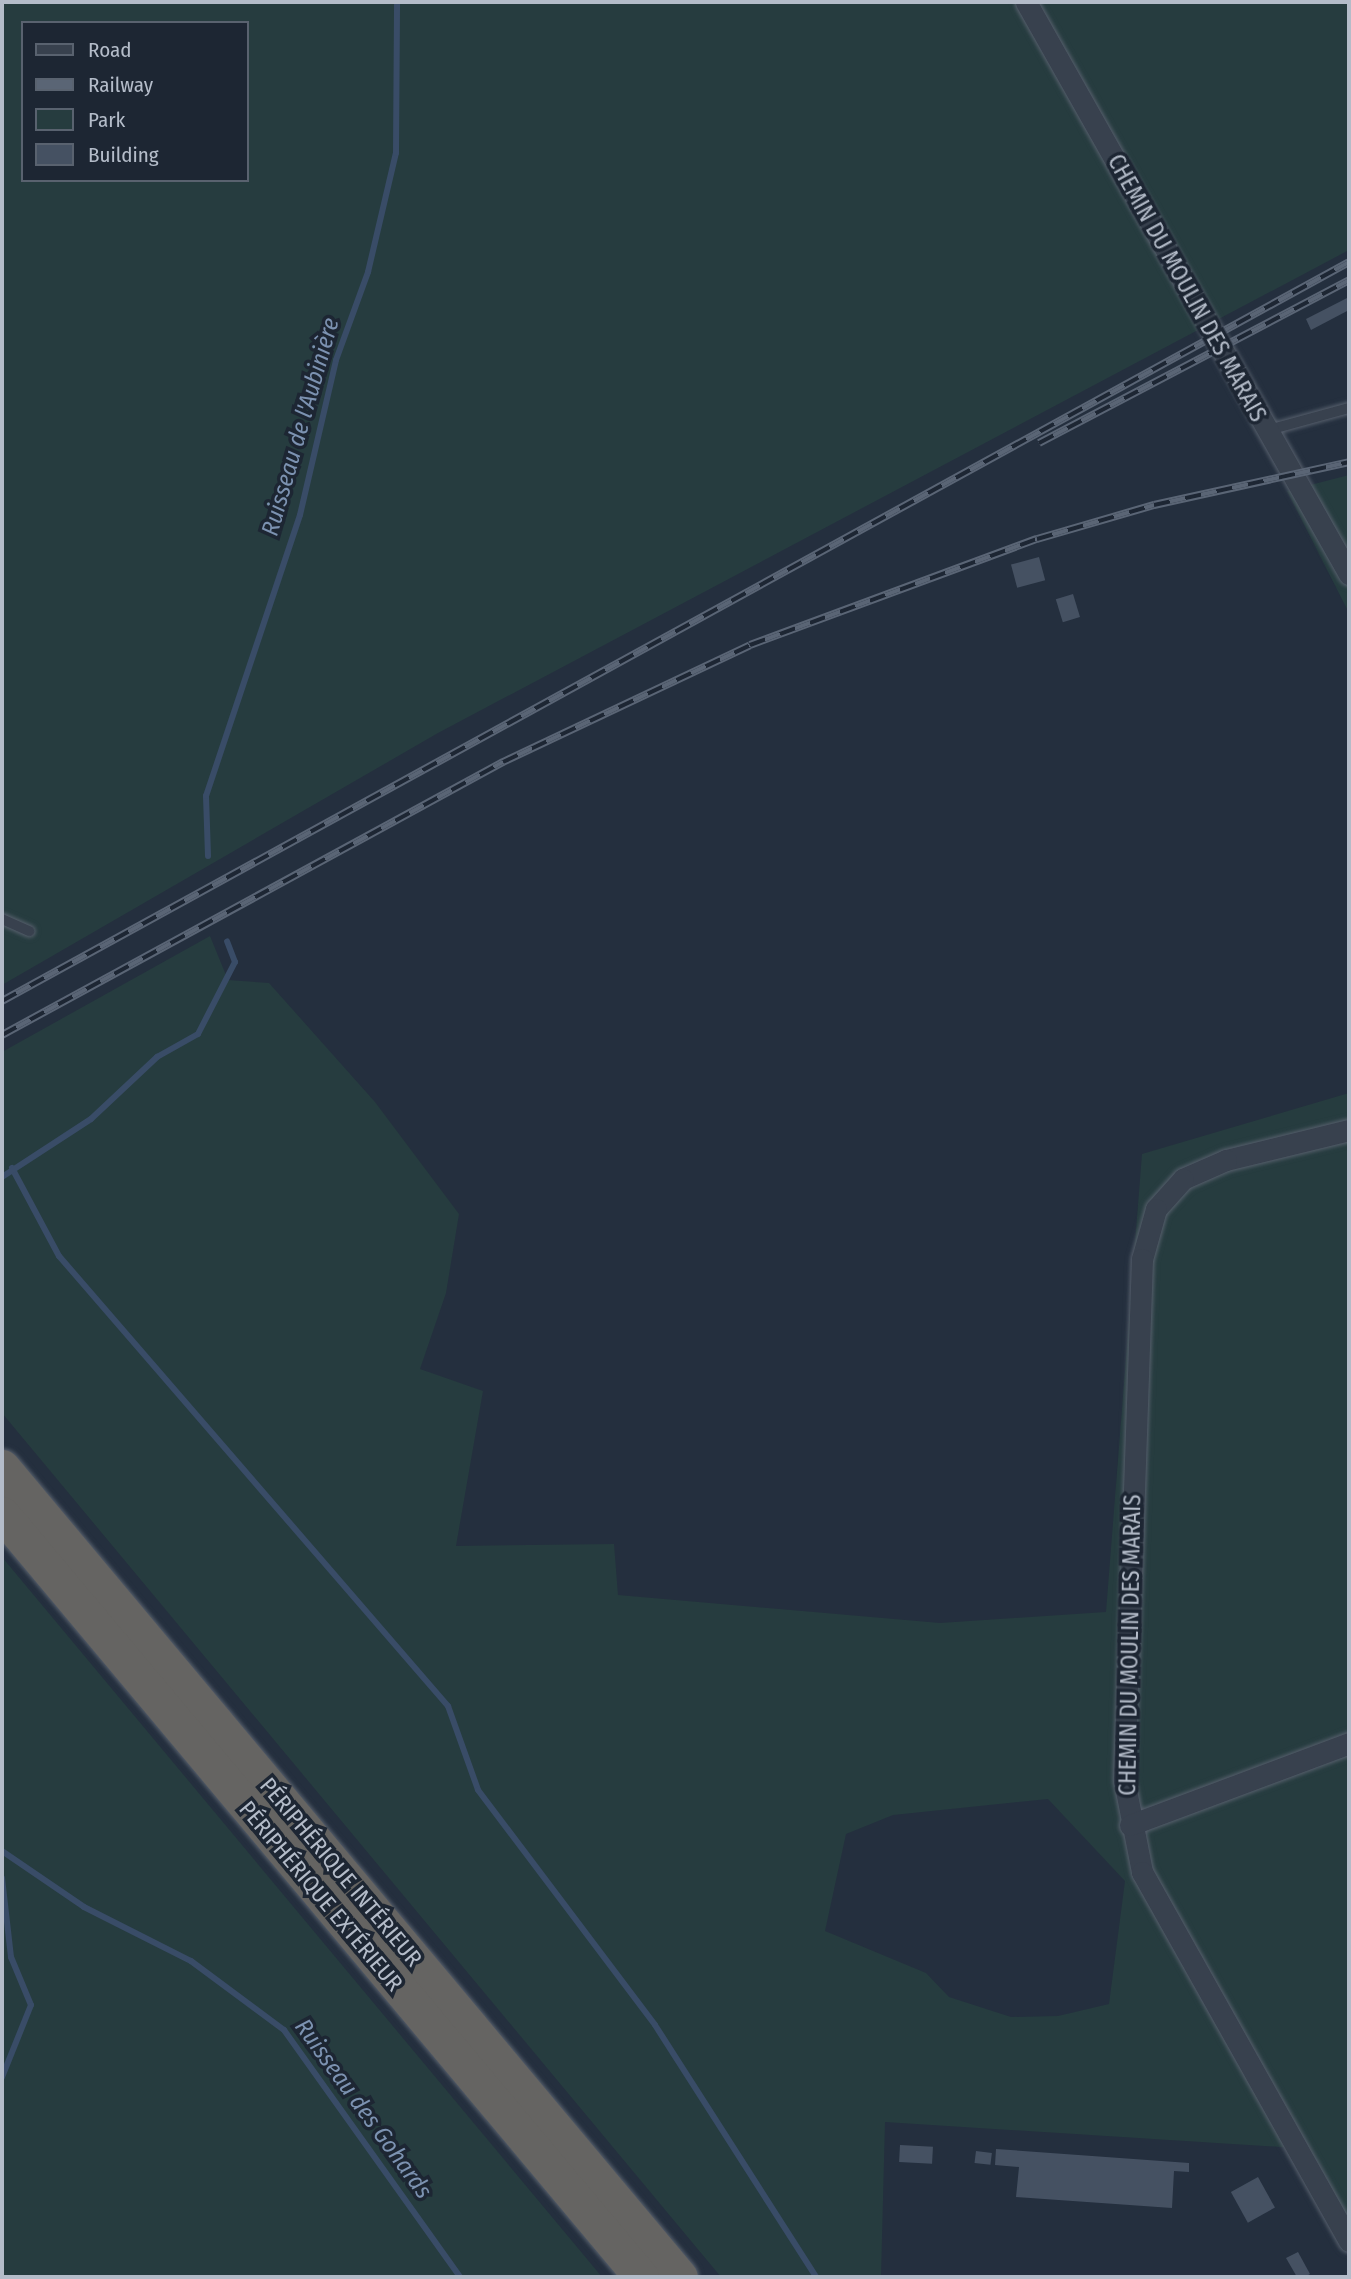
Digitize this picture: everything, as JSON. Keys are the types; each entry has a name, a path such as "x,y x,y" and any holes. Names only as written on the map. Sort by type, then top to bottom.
{"highway":[{"name":"PÉRIPHÉRIQUE INTÉRIEUR","path":"2,1467 680,2277"},
{"name":"PÉRIPHÉRIQUE EXTÉRIEUR","path":"2,1514 640,2277"}],"street":[{"name":"CHEMIN DU MOULIN DES MARAIS","path":"1026,2 1265,431 1349,574"},
{"name":"CHEMIN DU MOULIN DES MARAIS","path":"1349,1130 1226,1160 1183,1179 1156,1209 1142,1259 1124,1780 1130,1825 1142,1872 1349,2241"},
{"path":"1130,1825 1349,1743"}],"lane":[{"path":"1265,431 1349,408"},
{"path":"2,919 29,931"}],"green space":[{"path":"2,2 1349,2 1349,250 438,733 2,985"},
{"path":"1349,475 1349,613 1287,491"},
{"path":"210,936 228,980 269,983 375,1102 459,1214 446,1293 420,1369 483,1391 456,1546 614,1544 618,1595 940,1623 1106,1612 1142,1154 1349,1093 1349,2241 1297,2148 885,2122 881,2277 721,2277 2,1413 2,1052","holes":["1048,1799 1125,1881 1109,2004 1058,2016 1011,2017 949,1997 926,1973 825,1931 846,1834 893,1815"]},
{"path":"2,1557 602,2277 2,2277"}],"building":[{"path":"1349,297 1349,310 1311,330 1306,319"},
{"path":"1039,557 1045,580 1017,588 1011,565"},
{"path":"1073,594 1080,617 1063,622 1056,599"},
{"path":"900,2145 933,2147 932,2164 899,2162"},
{"path":"996,2149 1189,2163 1189,2172 1174,2171 1172,2208 1016,2197 1019,2167 995,2165"},
{"path":"976,2151 992,2153 990,2165 975,2163"},
{"path":"1258,2177 1275,2208 1248,2223 1231,2192"},
{"path":"1298,2252 1310,2274 1305,2277 1297,2277 1286,2258"}],"waterway":[{"name":"Ruisseau de l'Aubinière","path":"208,856 206,796 300,515 336,360 368,272 396,153 397,2"},
{"name":"Ruisseau de l'Aubinière","path":"2,1177 91,1119 157,1057 198,1034 235,962 227,941"},
{"path":"12,1168 59,1256 448,1706 478,1790 655,2025 816,2277"},
{"name":"Ruisseau des Gohards","path":"2,1851 84,1907 191,1961 284,2030 460,2277"},
{"name":"Ruisseau de l'Aubinière","path":"2,1878 11,1957 31,2005 2,2077"}],"railway":[{"path":"2,1001 1349,262"},
{"path":"1039,443 1349,280"},
{"path":"2,1035 503,762 750,645 1037,539 1154,505 1349,462"}]}
